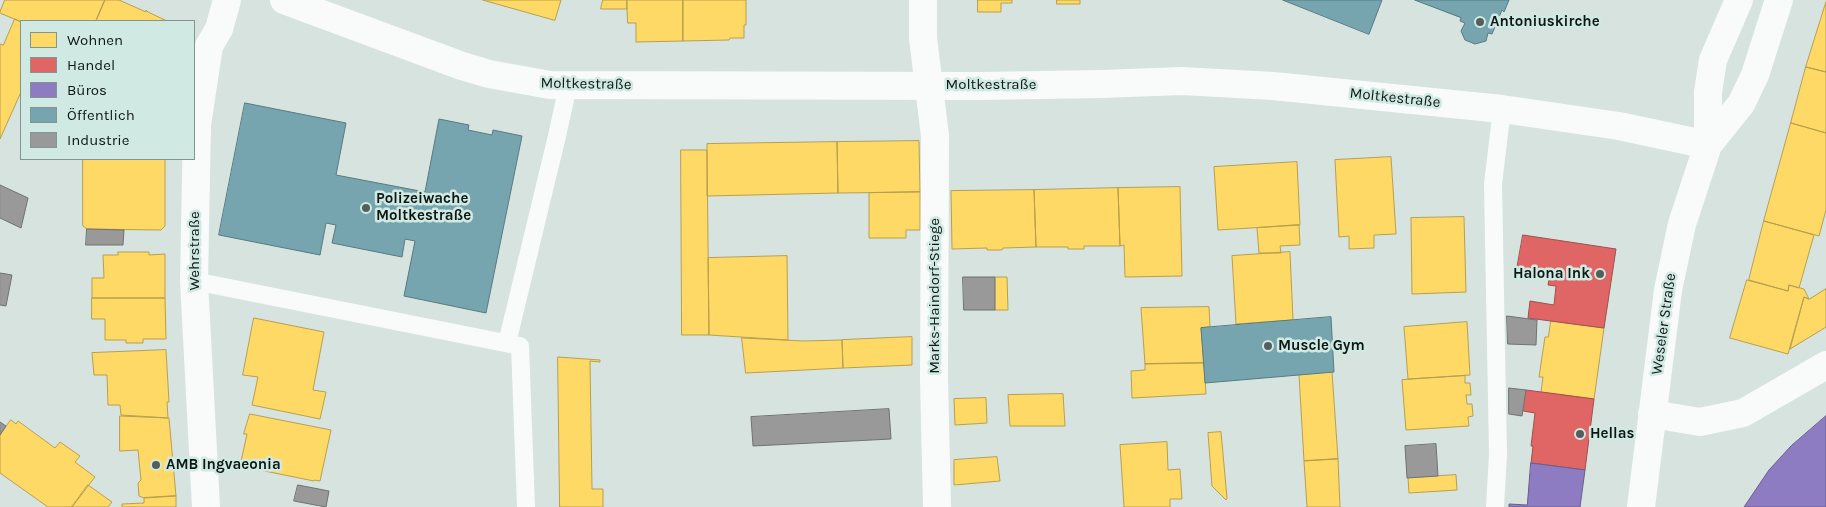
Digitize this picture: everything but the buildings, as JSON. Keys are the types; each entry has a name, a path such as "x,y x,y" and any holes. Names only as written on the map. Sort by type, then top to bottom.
{"main road":[{"name":"Wehrstraße","path":"206,507 194,281 197,125 209,46 219,29 227,0"},
{"name":"Moltkestraße","path":"284,0 462,66 489,74 534,83 568,86 930,85 1102,84 1182,81 1273,86 1502,109 1619,126 1708,145"},
{"name":"Marks-Haindorf-Stiege","path":"923,0 923,38 935,136 934,380 937,507"},
{"name":"Weseler Straße","path":"1641,507 1668,290 1682,224 1708,145 1710,74 1713,60 1739,0"},
{"name":"Weseler Straße","path":"1708,145 1741,104 1755,75 1779,0"},
{"path":"1652,414 1700,422 1743,413 1826,365"}],"lane":[{"path":"506,343 568,86"},
{"path":"1496,507 1498,454 1493,184 1502,109"},
{"path":"194,281 520,346 526,507"}],"place":[{"name":"Antoniuskirche","path":"1480,22"},
{"name":"Polizeiwache Moltkestraße","path":"366,208"},
{"name":"Halona Ink","path":"1600,274"},
{"name":"Muscle Gym","path":"1268,346"},
{"name":"Hellas","path":"1580,434"},
{"name":"AMB Ingvaeonia","path":"156,465"}]}
